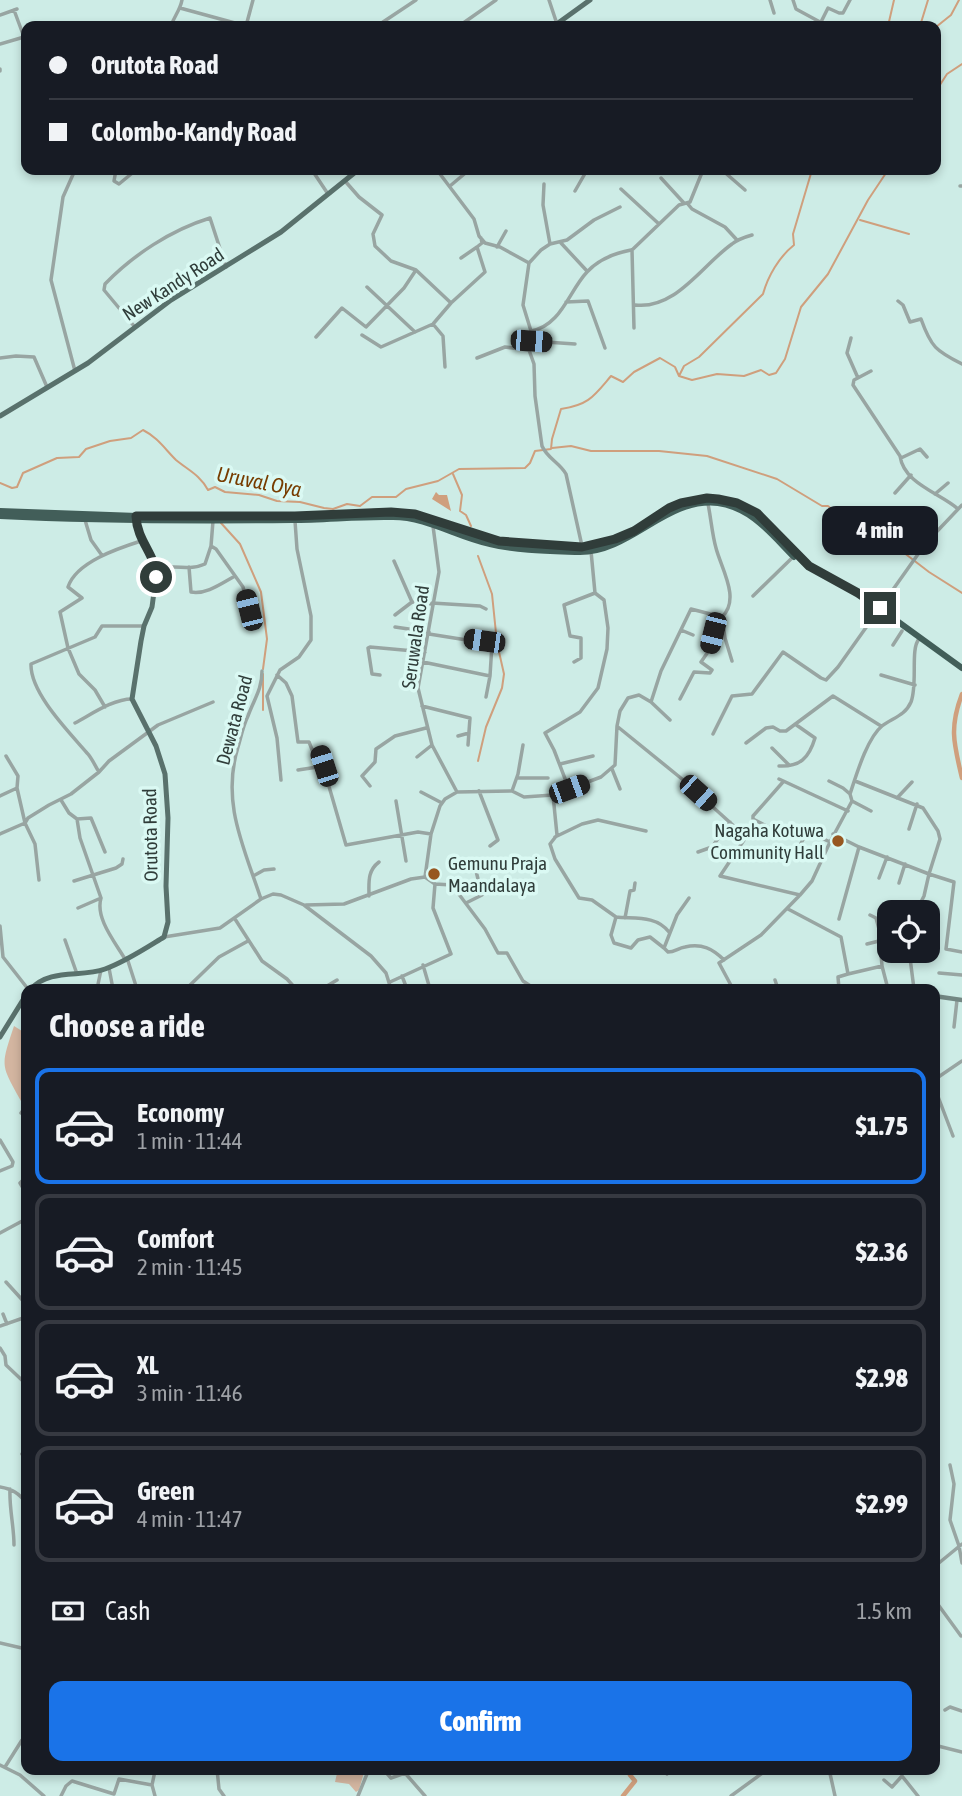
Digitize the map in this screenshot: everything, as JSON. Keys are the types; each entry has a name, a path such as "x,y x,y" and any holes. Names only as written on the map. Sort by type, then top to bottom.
{"highway":[{"path":"707,500 748,513 767,528 793,557 816,575 879,610 902,631 918,640"},
{"path":"0,511 137,519 213,520 394,516 434,523 491,545 585,550 622,542 676,510 707,500 733,502 757,513 809,566 858,593 962,671"},
{"path":"0,516 85,520 295,518"}],"main road":[{"path":"560,21 586,1"},
{"name":"New Kandy Road","path":"0,416 103,353 134,326 171,300 282,232 352,175"},
{"path":"132,699 144,626 152,607 155,567 141,541 137,519"},
{"name":"Orutota Road","path":"132,699 162,761 166,788 166,886 169,922 164,937"},
{"path":"37,984 47,977 109,968 164,937"},
{"path":"0,1037 21,1003"}],"street":[{"path":"174,21 182,0"},
{"path":"247,21 253,0"},
{"path":"384,21 416,0"},
{"path":"466,21 496,0"},
{"path":"548,0 554,21"},
{"path":"770,0 774,13"},
{"path":"793,0 796,9 815,21"},
{"path":"822,21 828,8 844,13 850,0"},
{"path":"180,8 228,21"},
{"path":"0,15 16,9 21,26"},
{"path":"0,44 21,38"},
{"path":"73,175 63,197 51,280 75,370"},
{"path":"115,175 114,181 120,184 130,175"},
{"path":"315,175 328,194"},
{"path":"441,175 474,219 481,238 482,243 461,258"},
{"path":"450,186 463,175"},
{"path":"575,191 584,175"},
{"path":"531,331 542,329 550,323 587,271 607,257 632,250 659,223 692,198 701,175"},
{"path":"728,175 745,190"},
{"path":"661,178 692,209 725,227 737,240"},
{"path":"345,181 359,197 382,215 373,234 375,246 391,261 416,270 451,303"},
{"path":"544,184 543,205 550,244"},
{"path":"621,189 659,223"},
{"path":"569,789 545,731 580,712 595,694 607,649 608,628 604,603 595,593 566,474 542,446 535,396 534,364 529,350 531,331 523,305 529,263 541,250 550,244 561,243 594,220 620,207"},
{"path":"134,326 104,290 104,284 165,236 210,218 226,267"},
{"path":"497,247 506,231"},
{"path":"635,305 656,304 667,299 737,240 752,235"},
{"path":"481,238 491,246 529,263"},
{"path":"561,243 587,271"},
{"path":"362,335 380,347 433,324 451,303 485,272 477,247"},
{"path":"632,250 634,328"},
{"path":"316,337 342,308 364,327 404,288 416,270"},
{"path":"367,287 415,332"},
{"path":"566,302 587,301 606,348"},
{"path":"898,301 903,305 910,322 921,319 932,346 940,353 962,363"},
{"path":"433,324 443,336 445,367"},
{"path":"851,338 846,353 858,378"},
{"path":"531,341 575,344"},
{"path":"477,358 505,347 529,350"},
{"path":"0,358 34,358 47,387"},
{"path":"713,734 732,696 751,694 783,652 827,680 909,565 961,508 922,487 901,464 901,458 853,385 854,380 871,371"},
{"path":"901,458 920,449 927,457"},
{"path":"895,493 911,475"},
{"path":"935,494 948,483"},
{"path":"651,702 661,671 691,609 720,616 726,613 730,601 707,500"},
{"path":"281,780 277,738 267,696 277,675 299,657 311,640 311,616 297,549 295,518"},
{"path":"85,520 91,540 102,554"},
{"path":"155,567 205,564 211,546 213,520"},
{"name":"Seruwala Road","path":"434,523 439,572 418,688 426,729 457,792"},
{"path":"105,707 95,690 79,674 68,648 60,612 82,598 68,587 69,583 102,554 141,541"},
{"path":"211,546 243,587 249,610"},
{"path":"753,596 793,557"},
{"path":"394,561 412,602"},
{"path":"189,567 191,592 195,593 204,592 235,576"},
{"path":"574,662 581,658 582,643 581,638 570,636 564,605 595,593"},
{"path":"395,615 412,602 480,606 486,609"},
{"path":"720,616 732,661"},
{"path":"680,699 695,672 710,673 712,670 701,662 710,649 720,616"},
{"path":"99,772 89,755 51,712 31,669 33,662 95,637 102,626 144,626"},
{"path":"395,627 492,644 486,697"},
{"path":"681,630 693,635"},
{"path":"893,645 902,631"},
{"path":"850,794 867,750 881,726 896,719 911,702 918,640"},
{"path":"380,675 372,674 368,648 425,652"},
{"path":"423,662 490,676"},
{"path":"408,670 421,673"},
{"name":"Dewata Road","path":"261,899 232,809 232,781 236,751 248,714 257,700 262,684 262,671"},
{"path":"277,675 286,682 292,696 298,742 309,742 313,752 319,752 346,845 418,832 430,834"},
{"path":"881,676 915,685"},
{"path":"425,877 430,834 442,803 457,792 512,790 524,797 552,795 601,777 615,765 617,726 620,711 628,698 639,695 670,720"},
{"path":"746,743 766,728 786,731 833,696 881,726"},
{"path":"75,723 105,707 132,699"},
{"path":"0,834 25,823 49,805 61,800 158,725 213,702"},
{"path":"422,706 470,718 468,745"},
{"path":"779,766 799,764 807,758 815,738 795,724"},
{"path":"617,726 744,834 745,840 720,876 800,895"},
{"path":"370,786 362,776 375,762 376,749 395,736 426,729"},
{"path":"458,736 469,733"},
{"path":"512,790 523,744"},
{"path":"417,757 432,745"},
{"path":"772,748 790,766"},
{"path":"6,756 18,776 17,788 25,823 35,844 39,880"},
{"path":"559,764 593,756"},
{"path":"298,770 324,766"},
{"path":"612,769 620,789"},
{"path":"517,778 548,778"},
{"path":"830,842 796,826 788,837 753,817 781,781 848,811"},
{"path":"730,984 719,963 761,935 812,881 833,834 848,811 852,801 850,794 829,781"},
{"path":"855,781 917,804 923,808 938,831 940,839 922,900"},
{"path":"897,798 912,782"},
{"path":"0,796 17,788"},
{"path":"479,791 498,840 489,846"},
{"path":"421,792 442,803"},
{"path":"552,795 557,835 550,847 579,898 592,900 616,917 658,922 669,932"},
{"path":"61,800 69,813 77,819 101,898 99,906 102,916 126,958 135,984"},
{"path":"396,801 406,860"},
{"path":"852,801 871,811"},
{"path":"909,829 917,804"},
{"path":"77,819 91,818 105,852"},
{"path":"555,837 582,824 598,820 646,831"},
{"path":"698,852 712,847 730,822"},
{"path":"797,849 807,832"},
{"path":"833,834 859,847 954,882 946,949 962,952"},
{"path":"839,919 859,847"},
{"path":"878,878 887,857"},
{"path":"74,881 116,868 122,859"},
{"path":"369,897 369,873 379,862"},
{"path":"899,883 905,864"},
{"path":"254,877 256,873 274,869"},
{"path":"466,903 482,895 476,871"},
{"path":"304,905 344,904 369,897 411,879 425,877 435,884 452,885 485,929 498,953 507,953 528,984"},
{"path":"625,918 630,891 634,890 635,883"},
{"path":"164,937 220,928 261,899 273,894 281,895 304,905 371,956 390,982 451,954 433,908 435,884"},
{"path":"78,908 101,898"},
{"path":"664,947 677,915 689,898"},
{"path":"788,909 841,937 848,974"},
{"path":"870,915 876,918 877,926"},
{"path":"616,917 611,935 614,943 631,948 638,940 650,937 668,952 673,953 685,947 708,947 724,960"},
{"path":"234,919 262,961 292,984"},
{"path":"0,926 3,957 26,984"},
{"path":"65,940 77,974"},
{"path":"191,984 219,957 248,940"},
{"path":"867,944 877,942"},
{"path":"882,963 887,984"},
{"path":"911,963 913,984"},
{"path":"423,965 429,984"},
{"path":"839,984 838,977 882,966"},
{"path":"109,968 112,984"},
{"path":"98,984 101,970"},
{"path":"940,973 962,975"},
{"path":"402,976 405,984"},
{"path":"330,984 337,980"},
{"path":"775,980 776,984"},
{"path":"940,997 960,1000 954,1027"},
{"path":"940,1076 962,1061"},
{"path":"940,1102 953,1136"},
{"path":"0,1140 13,1162 12,1166 0,1171"},
{"path":"0,1233 21,1222"},
{"path":"6,1282 21,1298"},
{"path":"3,1314 7,1324"},
{"path":"0,1326 21,1319"},
{"path":"0,1348 5,1356 6,1366 21,1380"},
{"path":"0,1368 6,1366"},
{"path":"950,1465 954,1484 950,1520 961,1545 962,1563"},
{"path":"0,1487 10,1489 21,1496"},
{"path":"10,1489 9,1506 14,1545"},
{"path":"940,1562 961,1545"},
{"path":"940,1607 961,1636"},
{"path":"0,1643 21,1647"},
{"path":"945,1710 950,1707 962,1711"},
{"path":"21,1741 3,1766 20,1775 44,1796"},
{"path":"940,1746 962,1752"},
{"path":"154,1775 152,1785 155,1796"},
{"path":"218,1775 219,1789 224,1796"},
{"path":"358,1796 367,1775"},
{"path":"409,1775 425,1796"},
{"path":"736,1795 761,1775"},
{"path":"830,1775 835,1796"},
{"path":"884,1780 892,1787 902,1776 918,1796"},
{"path":"61,1796 72,1781 114,1794 119,1779 152,1785"},
{"path":"97,1796 98,1789"}],"shaded area":[{"path":"436,492 439,495 447,495 451,511 432,499"},
{"path":"14,1026 21,1030 21,1101 6,1072 6,1050"},
{"path":"337,1775 363,1775 356,1792 349,1784 335,1782"}],"waterway":[{"path":"889,21 894,0"},
{"path":"922,21 928,0"},
{"path":"941,23 951,15 959,0"},
{"path":"941,83 947,74 962,64"},
{"path":"679,376 684,366 699,357 763,294 775,267 794,245 793,234 811,175"},
{"name":"Uruval Oya","path":"0,483 12,488 17,487 23,473 57,458 79,457 86,449 131,438 143,430 198,477 208,490 215,487 225,492 259,495 277,501 300,502 333,509 347,504 360,506 372,497 396,497 406,489 438,481 459,469 525,468 535,451 551,449 561,409 578,405 590,398 611,376 623,382 634,372 660,358 675,367 679,376 692,380 717,374 744,376 761,370 769,375 776,373 785,359 801,307 828,274 885,175"},
{"path":"860,220 909,234"},
{"path":"552,448 571,446 591,451 659,451 707,456 777,479 822,506 828,506 837,513 873,529 929,572 962,593"},
{"path":"453,474 462,495 460,511 466,515 471,526"},
{"path":"221,523 240,544 261,592 267,639 263,669"},
{"path":"478,556 492,594 497,643 504,674 478,761"},
{"path":"263,674 263,710"},
{"path":"962,694 955,717 954,736 962,778"},
{"path":"623,1796 635,1781 630,1775"}],"place":[{"name":"Nagaha Kotuwa Community Hall","path":"838,841"},
{"name":"Gemunu Praja Maandalaya","path":"434,874"}],"route":[{"path":"156,577 154,563 138,532 136,516 295,516 391,512 415,514 499,541 582,547 615,539 634,531 669,508 707,498 733,502 757,513 809,566 880,608"}]}
